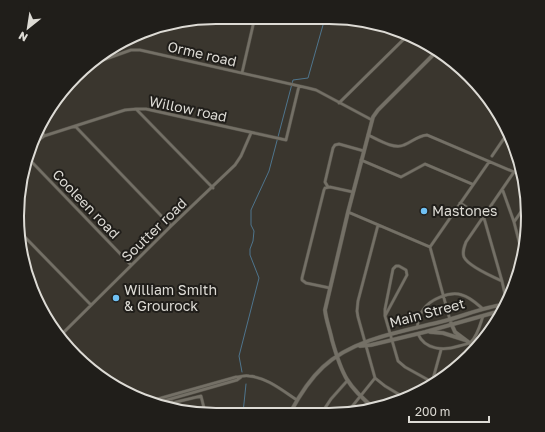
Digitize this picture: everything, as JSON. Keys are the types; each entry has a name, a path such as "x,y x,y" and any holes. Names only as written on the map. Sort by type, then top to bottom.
{"street":[{"path":"242,73 253,24"},
{"path":"339,102 403,40"},
{"name":"Orme road","path":"104,60 135,49 299,86"},
{"path":"369,403 347,381 337,356 326,314 330,288 372,120 378,110 433,55"},
{"path":"299,86 316,90 372,120"},
{"name":"Willow road","path":"41,138 124,110 146,109 286,140 299,86"},
{"path":"136,109 213,188"},
{"path":"75,126 171,226"},
{"name":"Soutter road","path":"63,332 171,226 213,188 238,161 251,133"},
{"path":"368,135 397,147 404,145 418,137 427,135 514,172 464,246 463,252 464,257 469,263 502,281"},
{"path":"492,156 504,138"},
{"path":"353,192 328,187 325,182 333,148 335,145 339,144 364,151"},
{"path":"361,160 401,177 425,164 472,184"},
{"name":"Cooleen road","path":"32,162 131,265"},
{"path":"470,343 455,332 451,325 442,297 430,247 472,184 489,162"},
{"path":"328,187 325,188 323,193 302,280 306,283 330,288"},
{"path":"502,190 514,222 519,241"},
{"path":"460,202 484,218 505,292"},
{"path":"348,212 430,247"},
{"path":"514,222 521,212"},
{"path":"378,225 357,311 364,344 375,378 399,394"},
{"path":"25,238 91,305"},
{"path":"385,316 406,276 406,270 399,266 396,266 393,269 385,316 398,361 429,380"},
{"path":"416,328 420,315 425,307 442,297 462,295 484,310"},
{"name":"Main Street","path":"293,408 311,380 323,367 337,356 390,334 450,320 498,306"},
{"name":"Main Street","path":"364,344 392,340 495,313"},
{"path":"418,333 420,338 436,349 441,350 455,347 470,343 478,332 483,316"},
{"path":"425,332 443,333 465,340"},
{"path":"433,377 441,350"},
{"path":"159,399 237,380 241,377 250,376 266,382 297,400"},
{"path":"352,406 375,378"},
{"path":"325,408 347,381"},
{"path":"173,403 201,396 204,408"},
{"path":"170,397 172,402"},
{"path":"162,400 170,397"}],"waterway":[{"path":"242,372 239,356 259,278 250,255 254,231 251,225 251,210 269,171 293,80 308,78 323,24"},
{"path":"244,408 246,384"}],"place":[{"name":"Mastones","path":"424,211"},
{"name":"William Smith & Grourock","path":"116,298"}]}
